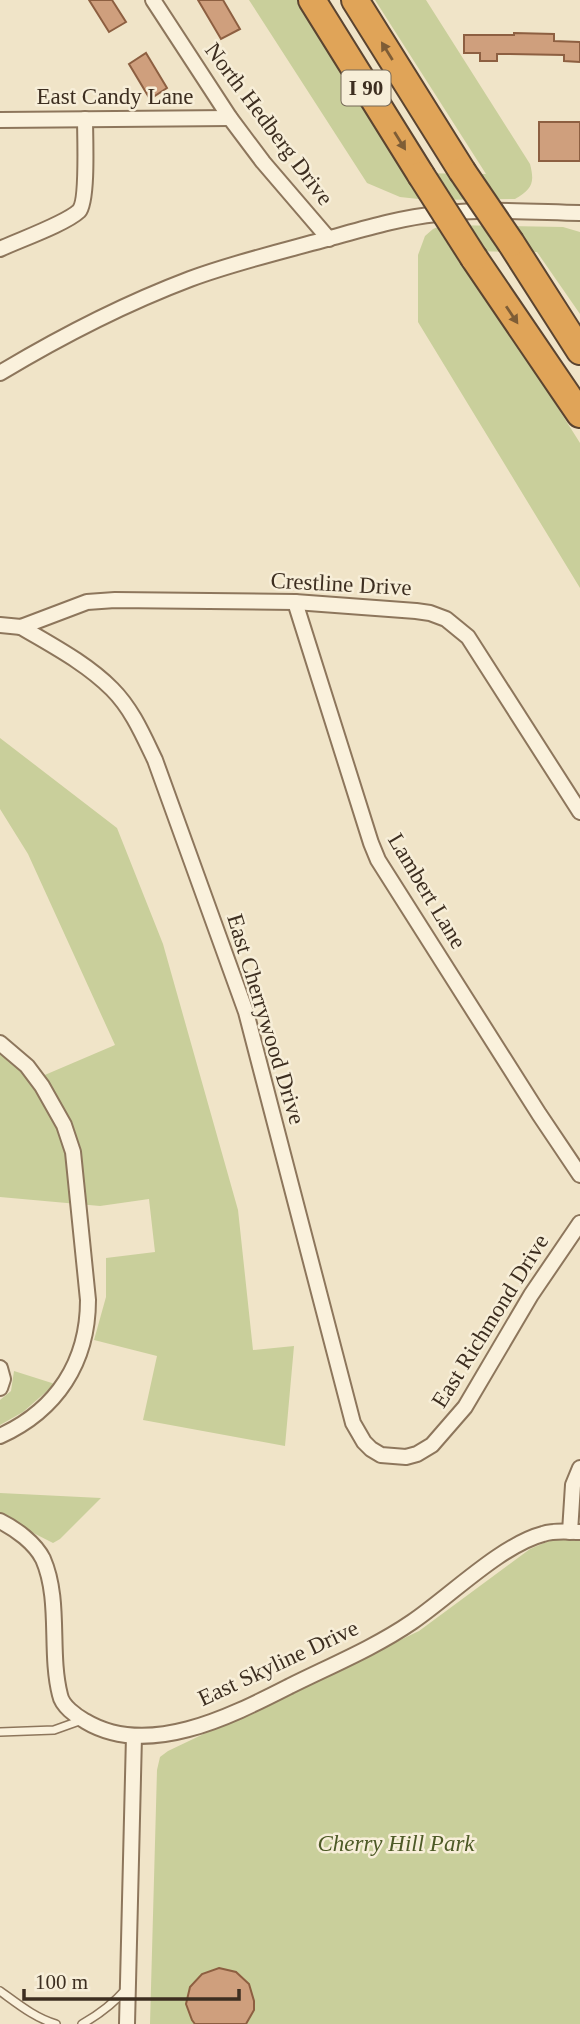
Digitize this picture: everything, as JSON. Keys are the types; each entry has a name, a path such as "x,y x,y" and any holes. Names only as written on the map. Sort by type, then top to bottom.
{"highway":[{"name":"I 90","path":"312,0 474,258 580,414"},
{"name":"I 90","path":"355,0 462,171 580,351"},
{"name":"I 90","path":"539,287 580,338"}],"street":[{"name":"North Hedberg Drive","path":"153,0 230,118 263,162 329,239"},
{"name":"East Candy Lane","path":"0,120 230,118"},
{"path":"0,248 57,224 79,211 84,188 85,119"},
{"path":"0,373 37,351 136,302 225,267 402,220 443,213 580,213"},
{"name":"Crestline Drive","path":"0,625 21,627 87,602 295,602 430,613 446,619 468,637 580,812"},
{"name":"Lambert Lane","path":"295,602 378,860 580,1175"},
{"name":"East Cherrywood Drive","path":"21,627 77,660 113,690 139,726 155,760 246,1012 353,1423 371,1450 381,1455 399,1457"},
{"path":"0,1043 27,1066 64,1125 73,1152 88,1300 86,1333 75,1364 62,1388 36,1416 0,1436"},
{"name":"East Richmond Drive","path":"399,1457 417,1454 432,1445 456,1420 531,1295 580,1223"},
{"path":"0,1368 3,1379 0,1388"},
{"path":"575,1532 573,1485 580,1468"},
{"name":"East Skyline Drive","path":"0,1521 28,1539 42,1558 52,1596 60,1699 76,1716 97,1728 134,1736 168,1734 189,1728 275,1694 410,1623 519,1545 545,1533 575,1532"},
{"path":"127,2024 134,1736"}],"lane":[{"path":"0,1732 54,1730 83,1720"},
{"path":"82,2024 98,2016 128,1987"},
{"path":"0,1991 29,2012 56,2024"}],"green space":[{"path":"249,0 298,0 409,173 486,174 375,0 426,0 530,164 532,181 529,189 515,199 428,200 400,197 367,183"},
{"path":"443,225 563,227 580,232 580,314 537,252 459,251 580,443 580,588 418,322 418,255 425,236"},
{"path":"0,738 117,828 163,944 238,1210 253,1350 294,1346 285,1446 143,1420 157,1356 94,1340 106,1297 106,1258 155,1252 149,1199 100,1206 0,1197 0,1051 33,1080 115,1045 28,854 0,809"},
{"path":"14,1371 55,1384 23,1412 0,1425 0,1400 11,1391"},
{"path":"0,1493 101,1498 53,1543 0,1516"},
{"name":"Cherry Hill Park","path":"580,1539 580,2024 150,2024 157,1770 160,1757 419,1631 530,1549 551,1540"}],"building":[{"path":"89,0 112,0 126,22 109,32"},
{"path":"198,0 223,0 240,29 221,39"},
{"path":"554,34 554,41 580,42 580,62 564,61 564,55 510,54 497,54 497,61 480,61 480,53 464,53 464,35"},
{"path":"146,53 167,88 150,99 129,64"},
{"path":"539,122 580,122 580,161 539,161"},
{"path":"219,1968 236,1972 249,1984 254,2010 246,2024 195,2024 192,2020 186,2004 190,1987 202,1974"}]}
